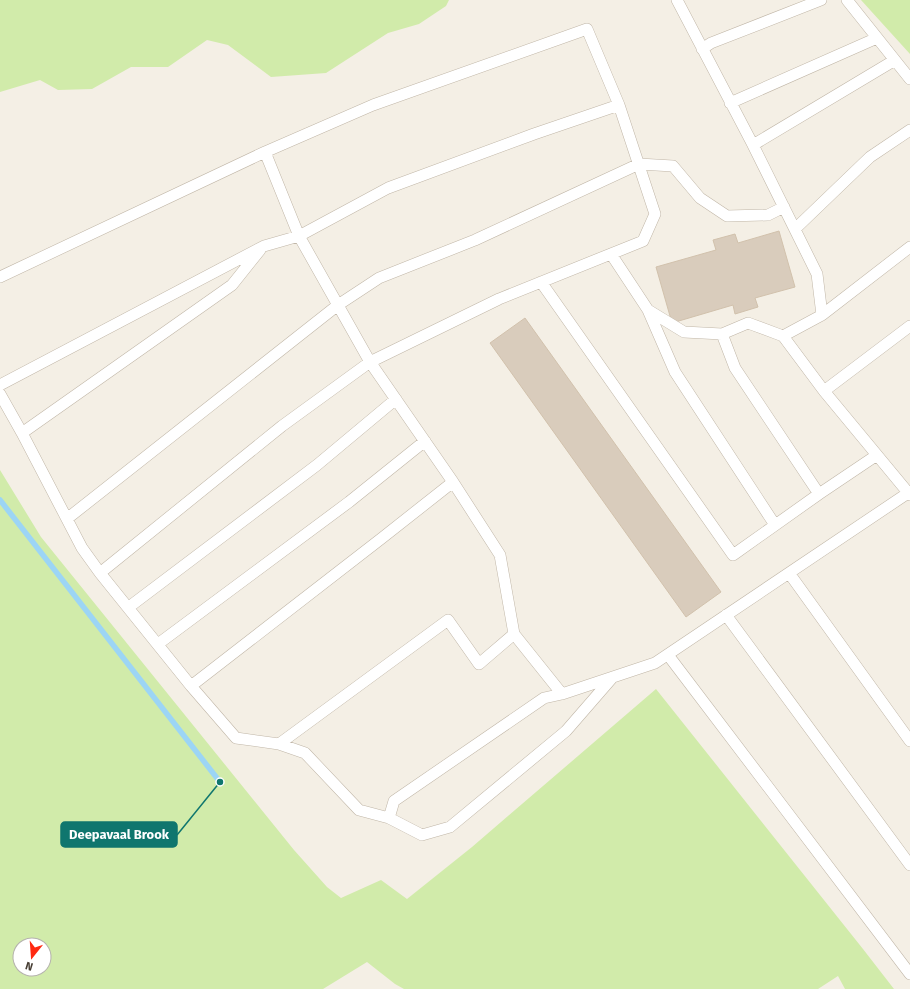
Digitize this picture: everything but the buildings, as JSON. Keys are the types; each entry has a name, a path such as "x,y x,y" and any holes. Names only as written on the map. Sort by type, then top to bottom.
{"lane":[{"path":"677,0 753,145 817,274 822,315"},
{"path":"702,48 711,43 821,0"},
{"path":"847,0 910,79"},
{"path":"0,277 265,152 373,105 587,30 619,106 639,164 655,214 643,241 499,299 370,362 282,426 100,573"},
{"path":"730,103 877,38"},
{"path":"753,145 895,60"},
{"path":"0,385 264,246 299,236 388,188 534,134 619,106"},
{"path":"795,229 870,157 910,130"},
{"path":"265,152 299,236 370,362 453,482 500,555 514,634 562,694"},
{"path":"68,518 338,305 379,278 475,240 639,164 672,166 700,198 727,216 768,215 784,207"},
{"path":"22,433 232,285 264,246"},
{"path":"783,336 822,315 910,247"},
{"path":"611,254 648,310 675,372 775,525"},
{"path":"541,282 734,555 819,494 877,455"},
{"path":"389,818 394,801 544,698 562,694 655,663 909,494 824,391 783,336 748,322 722,334 684,332 648,310"},
{"path":"824,391 910,326"},
{"path":"722,334 735,368 819,494"},
{"path":"0,394 68,518 82,548 100,573 191,686 236,738 279,744 305,753 359,810 389,818 422,835 450,827 566,730 612,678"},
{"path":"128,606 317,465 396,400"},
{"path":"158,644 349,502 425,441"},
{"path":"191,686 453,482"},
{"path":"789,573 910,741"},
{"path":"726,615 910,865"},
{"path":"279,744 448,620 479,664 514,634"},
{"path":"668,655 910,974"}],"green space":[{"path":"0,0 449,0 446,6 419,24 388,33 326,73 271,77 228,45 207,40 168,67 131,67 92,89 58,90 40,80 0,92"},
{"path":"861,0 910,0 910,54"},
{"path":"0,470 41,537 294,850 327,887 341,898 381,880 407,899 472,847 656,689 894,989 845,989 838,976 818,989 404,989 395,984 367,962 323,989 0,989"}],"waterway":[{"path":"0,500 220,782"}],"place":[{"name":"Deepavaal Brook","path":"220,782"}]}
